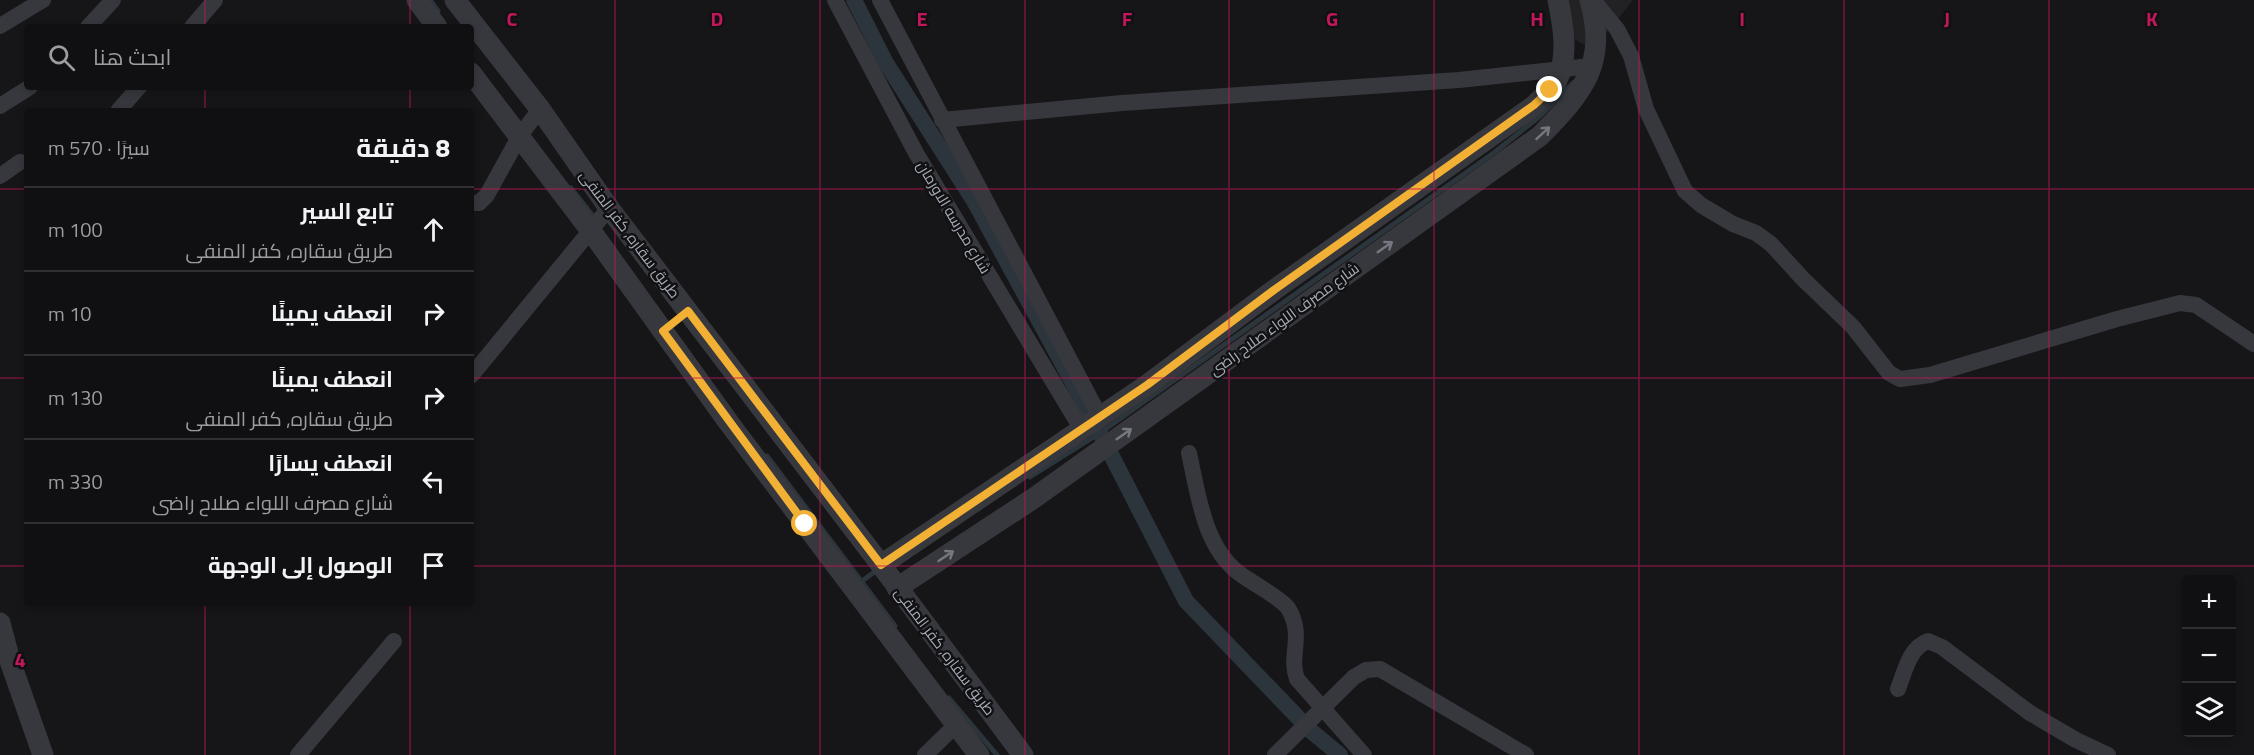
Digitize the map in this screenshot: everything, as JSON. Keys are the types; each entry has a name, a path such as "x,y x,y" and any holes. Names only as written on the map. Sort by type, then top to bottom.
{"street":[{"path":"0,26 43,0"},
{"path":"91,24 113,0"},
{"path":"195,24 215,0"},
{"path":"417,0 435,24"},
{"name":"طريق سقاره, كفر المنفى","path":"455,0 470,24"},
{"name":"شارع مدرسه الاورمان","path":"835,0 916,153 1082,430"},
{"path":"880,0 1100,417"},
{"name":"شارع مصرف اللواء صلاح راضى","path":"881,565 1147,385 1246,311 1534,105 1554,84 1564,53 1558,0"},
{"path":"1591,0 1617,28 1631,56 1646,109 1685,191 1701,205 1733,224 1756,233 1771,244 1803,279 1853,327 1889,373 1900,379 1930,375 2117,319 2180,303 2196,305 2254,344"},
{"name":"شارع مصرف اللواء صلاح راضى","path":"897,588 1034,498 1540,136 1571,104 1584,84 1591,66 1595,53 1597,25 1591,0"},
{"name":"طريق سقاره, كفر المنفى","path":"474,31 530,123 591,231 674,322 881,565 897,588 988,743"},
{"path":"942,120 1122,103 1459,80 1591,66"},
{"name":"طريق سقاره, كفر المنفى","path":"474,76 530,123 609,208 729,423 957,724 988,743 1023,755"},
{"path":"0,106 25,90"},
{"path":"121,108 136,90"},
{"path":"474,203 479,203 487,195 530,123"},
{"path":"0,176 20,162"},
{"path":"474,372 609,208"},
{"path":"1246,311 1264,333"},
{"path":"1147,385 1163,406"},
{"path":"1082,430 1095,454"},
{"path":"1189,453 1204,519 1225,562 1286,605 1294,620 1297,639 1294,671 1297,679 1364,755"},
{"path":"0,623 5,666 43,755"},
{"path":"298,755 394,641"},
{"path":"1898,689 1914,650 1928,641 1942,647 2030,713 2076,740 2108,755"},
{"path":"1275,755 1354,677 1366,670 1380,669 1526,755"},
{"path":"925,755 957,724"}],"shaded area":[{"path":"1552,0 1633,0 1593,50 1558,29"}],"waterway":[{"path":"430,0 438,11"},
{"path":"854,0 886,63 974,201 1100,433 1186,601 1311,731 1340,755"},
{"path":"1030,477 1100,433 1495,152 1540,116 1573,83"},
{"path":"571,188 596,220"},
{"path":"767,456 895,626"},
{"path":"862,581 873,573"},
{"path":"949,698 997,755"}],"route":[{"path":"805,524 663,331 688,311 881,565 1147,385 1274,290 1534,105 1550,90"}]}
